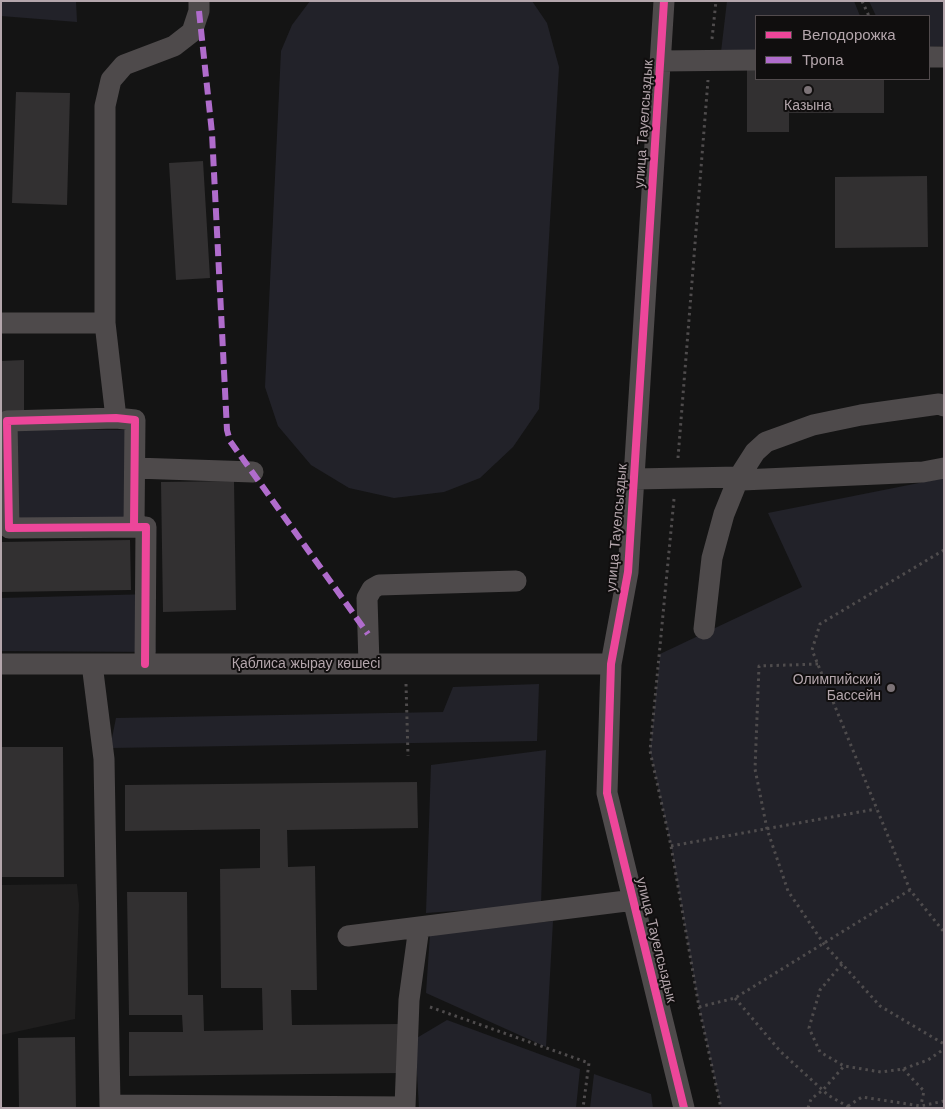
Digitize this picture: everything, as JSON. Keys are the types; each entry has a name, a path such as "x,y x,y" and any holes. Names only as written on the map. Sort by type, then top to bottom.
{"street":[{"path":"116,418 104,323 105,106 112,80 124,65 174,46 192,32 199,11 199,1"},
{"name":"улица Тауелсыздык","path":"664,1 628,572 611,664 608,793 684,1108"},
{"path":"930,57 944,56"},
{"path":"660,61 755,60"},
{"path":"1,323 104,323"},
{"path":"704,629 712,558 724,514 739,477 755,452 766,442 813,425 861,415 929,405 939,404 944,406"},
{"path":"134,526 135,420 116,418 8,421 9,528 146,526 145,664"},
{"path":"135,468 253,472"},
{"path":"634,480 739,477 742,480 923,472 944,468"},
{"path":"369,664 367,598 372,589 379,585 516,581"},
{"name":"Қаблиса жырау көшесі","path":"1,664 611,664"},
{"path":"92,664 104,759 110,1105 406,1107 409,1000 419,927"},
{"path":"348,936 634,900"}],"path":[{"path":"716,1 676,478 650,751 671,846 699,1007 721,1108"},
{"path":"862,1 869,15"},
{"path":"944,550 820,624 812,650 910,890 944,932"},
{"path":"406,664 408,756"},
{"path":"818,664 759,666 755,769 767,829 788,891 824,944 880,1006 944,1044"},
{"path":"671,846 876,809"},
{"path":"699,1007 735,998 910,890"},
{"path":"842,964 820,990 809,1028 820,1052 844,1066 881,1072 903,1070 928,1060 944,1048"},
{"path":"735,998 780,1051 823,1090 849,1107 862,1097 921,1107 944,1101"},
{"path":"409,1000 589,1062 583,1108"},
{"path":"808,1108 811,1099 823,1090 844,1066"},
{"path":"903,1070 924,1091 921,1107"}],"shaded area":[{"path":"1,1 76,1 77,22 1,16"},
{"path":"310,1 532,1 547,23 559,67 539,409 513,447 480,478 444,492 394,498 349,488 311,465 278,426 265,387 281,51 292,25"},
{"path":"727,1 854,1 860,15 755,15 755,52 721,52"},
{"path":"869,1 944,1 944,46 930,47 930,15 876,15"},
{"path":"15,429 127,430 128,518 18,521"},
{"path":"944,478 944,1108 721,1108 699,1007 671,846 650,751 660,654 802,587 768,513"},
{"path":"152,594 156,652 1,651 1,598"},
{"path":"539,684 537,741 110,748 116,718 443,712 453,687"},
{"path":"546,750 541,905 426,913 431,765"},
{"path":"77,884 79,905 75,1019 1,1035 1,885"},
{"path":"553,921 546,1047 426,993 430,934"},
{"path":"447,1020 580,1069 576,1108 419,1108 415,1039"},
{"path":"594,1074 651,1094 653,1108 590,1108"}],"building":[{"path":"747,63 755,63 755,80 884,80 884,113 789,113 789,132 747,132"},
{"path":"16,92 70,93 67,205 12,203"},
{"path":"203,161 210,278 176,280 169,163"},
{"path":"927,176 928,247 835,248 835,177"},
{"path":"24,360 24,411 1,412 1,361"},
{"path":"234,481 236,610 163,612 161,482"},
{"path":"130,540 131,590 1,592 1,542"},
{"path":"1,747 63,747 64,877 1,877"},
{"path":"417,782 418,828 287,830 288,867 315,866 317,990 291,990 292,1025 400,1024 401,1073 129,1076 129,1032 183,1032 182,1015 129,1015 127,892 187,892 188,995 203,995 204,1031 263,1030 262,988 221,988 220,869 260,868 260,829 125,831 125,785"},
{"path":"75,1037 76,1108 19,1108 18,1038"}],"marked path":[{"path":"199,11 212,133 227,430 230,441 368,634"}],"cycle path":[{"path":"664,1 628,572 611,664 607,793 684,1108"},
{"path":"134,526 135,420 116,418 7,421 9,528 146,527 145,664"}],"place":[{"name":"Казына","path":"808,90"},
{"name":"Олимпийский Бассейн","path":"891,688"}]}
